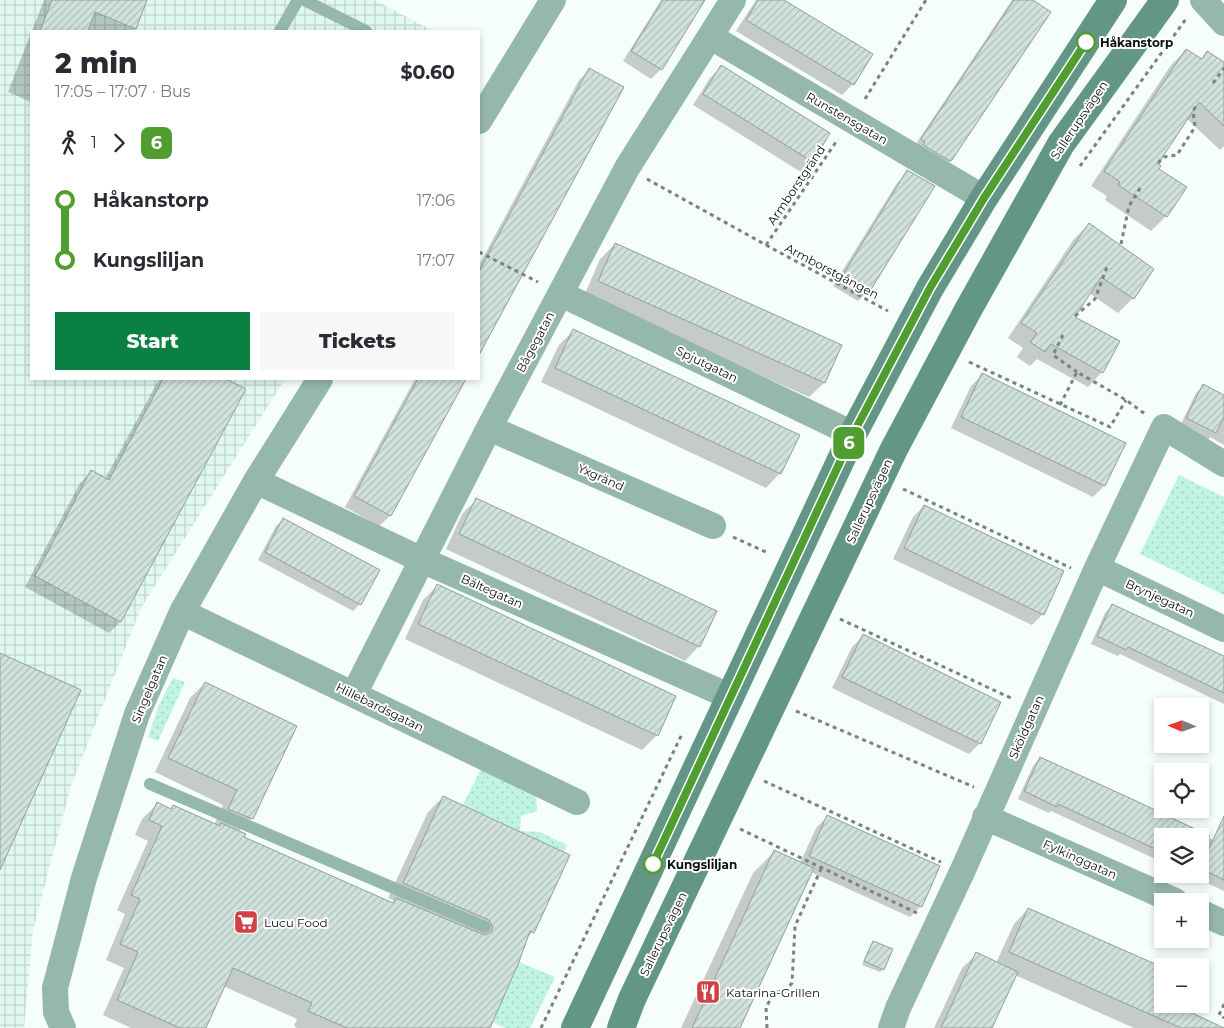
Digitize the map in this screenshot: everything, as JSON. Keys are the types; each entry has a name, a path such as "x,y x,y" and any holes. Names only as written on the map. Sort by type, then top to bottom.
{"main road":[{"path":"575,1028 853,434 930,288 984,198 1113,0"},
{"name":"Sallerupsvägen","path":"621,1028 632,999 894,449 968,310 1061,144 1165,0"}],"street":[{"path":"483,105 553,0"},
{"name":"Bågegatan","path":"354,694 489,428 627,168 733,0"},
{"path":"1203,0 1224,23"},
{"name":"Runstensgatan","path":"711,37 984,198"},
{"name":"Spjutgatan","path":"561,294 853,434"},
{"name":"Singelgatan","path":"63,1028 56,1012 55,988 84,878 138,714 182,612 256,481 319,380"},
{"path":"1164,427 1224,464"},
{"name":"Sköldgatan","path":"891,1028 898,1008 962,872 1094,573 1164,427"},
{"name":"Yxgränd","path":"489,428 713,526"},
{"name":"Bältegatan","path":"256,481 422,560 731,697"},
{"name":"Brynjegatan","path":"1094,573 1224,629"},
{"name":"Hillebardsgatan","path":"182,612 577,802"},
{"name":"Fylkinggatan","path":"990,807 1159,893"},
{"path":"1209,916 1224,923"}],"lane":[{"path":"281,30 298,0"},
{"path":"304,0 364,30"},
{"path":"150,784 485,927"}],"path":[{"name":"Armborstgränd","path":"766,245 851,120 926,0"},
{"path":"1080,167 1178,31"},
{"path":"1213,82 1224,68"},
{"path":"1158,163 1164,157 1177,155 1195,127 1193,111 1196,106"},
{"path":"627,168 766,245"},
{"path":"1121,244 1129,206 1142,185"},
{"name":"Armborstgången","path":"766,245 890,312"},
{"path":"480,253 561,294"},
{"path":"1075,316 1095,299 1103,282 1103,276 1108,264"},
{"path":"1063,335 1053,355 1077,372 1126,400 1164,427"},
{"path":"964,360 1060,406 1110,427 1126,400"},
{"path":"1060,406 1077,372"},
{"path":"898,487 1094,573"},
{"path":"713,526 768,553"},
{"path":"837,617 1034,708"},
{"path":"793,710 990,807"},
{"path":"760,780 962,872"},
{"path":"737,828 938,923"},
{"path":"767,1028 766,1007 774,992 784,992 792,983 795,926 821,869"},
{"path":"1224,1004 1219,1016 1224,1018"}],"shaded area":[{"path":"0,0 375,0 431,30 30,30 30,380 284,380 141,608 71,786 33,930 24,1028 0,1028"}],"green space":[{"path":"1179,475 1224,497 1224,595 1140,554"},
{"path":"173,678 185,682 158,741 148,737 159,705"},
{"path":"482,767 536,794 537,811 521,816 520,831 540,832 567,845 564,852 463,805"},
{"path":"519,962 555,977 530,1028 505,1028 492,1022"}],"building":[{"path":"52,0 147,0 136,29 95,12 88,30 40,30"},
{"path":"663,0 705,0 662,70 631,51"},
{"path":"758,0 784,0 873,54 854,85 746,20"},
{"path":"1014,0 1033,0 1051,12 950,161 923,145 925,142 921,139"},
{"path":"1186,49 1202,59 1207,51 1224,62 1224,126 1199,102 1158,164 1161,166 1159,169 1187,187 1167,217 1118,185 1120,182 1104,171"},
{"path":"721,65 830,133 813,162 703,94"},
{"path":"589,68 624,87 480,353 480,269"},
{"path":"907,170 935,186 870,291 843,275"},
{"path":"1089,223 1154,269 1134,299 1101,277 1075,317 1120,341 1103,373 1051,344 1045,352 1030,342 1037,333 1021,323"},
{"path":"615,243 842,345 825,383 598,281"},
{"path":"573,329 800,435 781,474 555,368"},
{"path":"982,373 1126,443 1105,486 961,417"},
{"path":"162,380 228,380 246,389 121,622 35,576 91,470 109,480"},
{"path":"417,380 465,380 391,516 354,496"},
{"path":"1203,384 1224,395 1224,417 1216,433 1186,418"},
{"path":"476,498 717,611 700,647 459,534"},
{"path":"924,505 1064,571 1044,615 904,548"},
{"path":"283,518 380,570 361,605 265,552"},
{"path":"437,584 676,696 658,736 418,624"},
{"path":"1112,604 1224,656 1224,693 1128,647 1126,650 1097,636"},
{"path":"863,634 1001,702 981,744 842,677"},
{"path":"0,653 81,690 0,870"},
{"path":"205,682 297,726 253,819 228,809 237,790 168,758"},
{"path":"1040,757 1154,809 1154,818 1172,818 1193,828 1154,828 1154,848 1058,804 1057,807 1024,791"},
{"path":"443,796 570,855 534,933 530,931 519,962 490,1028 347,1028 308,1011 312,1003 233,968 206,1028 180,1028 117,1000 138,952 120,944 140,899 131,895 162,826 149,820 157,802 171,809 173,805 220,826 221,823 246,834 244,837 393,903 396,898 486,935 492,931 493,927 489,920 403,883"},
{"path":"827,815 940,866 922,907 809,856"},
{"path":"1224,816 1224,880 1209,872 1209,848"},
{"path":"774,850 814,868 740,1028 692,1028"},
{"path":"1028,908 1154,963 1154,1013 1192,1013 1224,1028 1181,1028 1009,952"},
{"path":"873,941 893,949 884,970 864,961"},
{"path":"976,952 1018,972 992,1028 941,1028"}],"bus line":[{"name":"6","path":"653,864 853,434 930,288 984,198 1086,42"}],"place":[{"name":"Håkanstorp","path":"1086,42"},
{"name":"Kungsliljan","path":"653,864"},
{"name":"Lucu Food","path":"246,922"},
{"name":"Katarina-Grillen","path":"708,992"}]}
